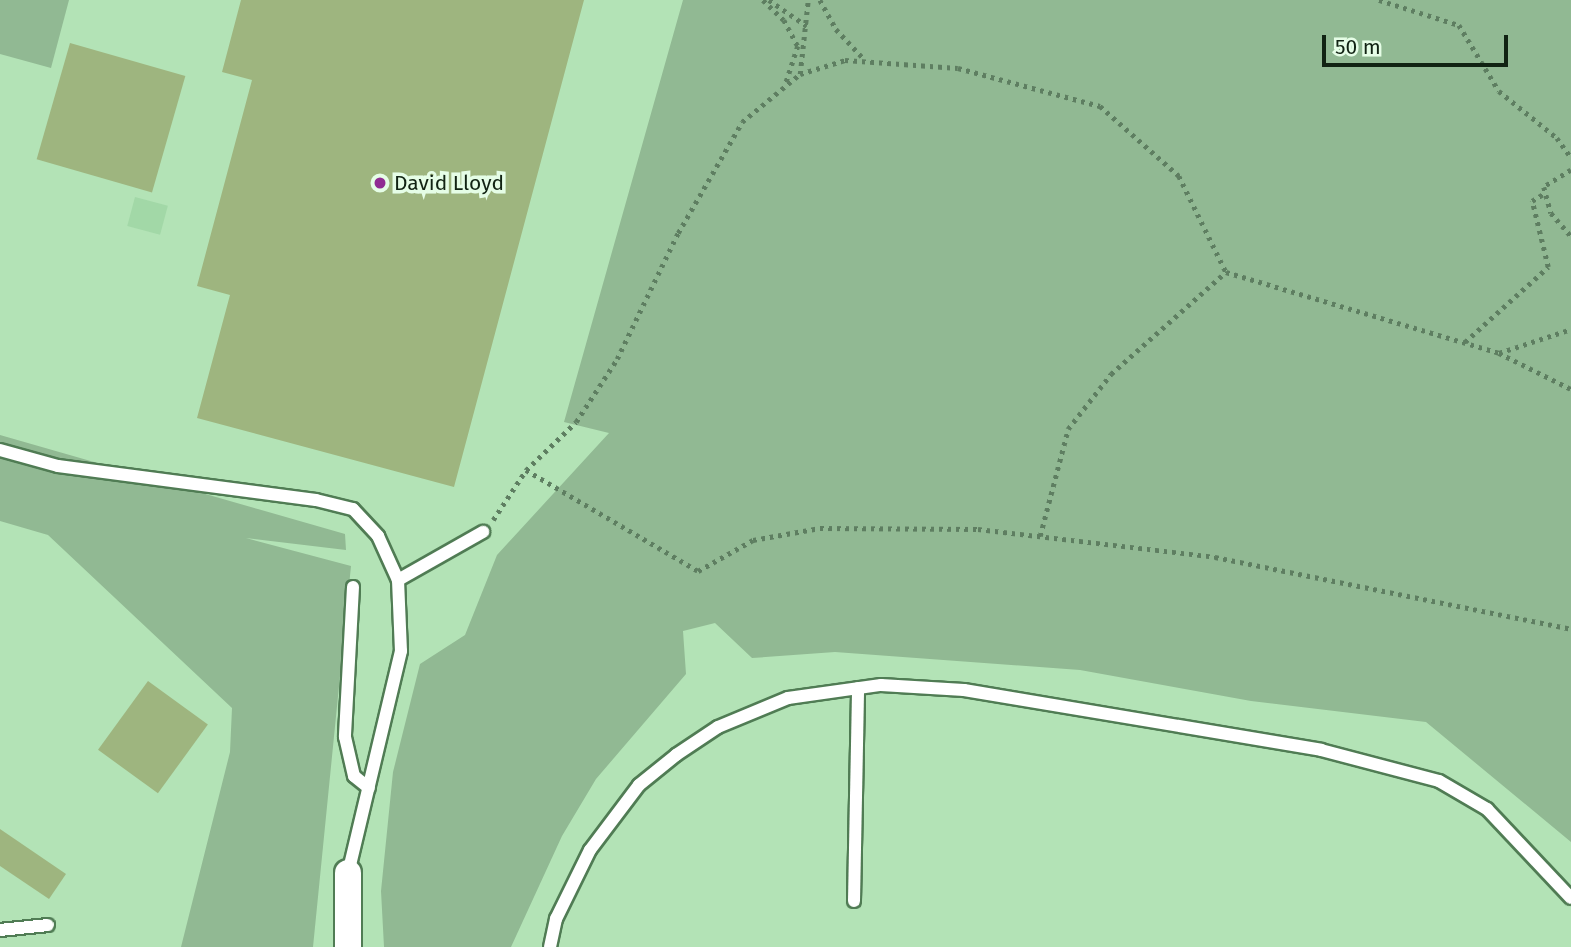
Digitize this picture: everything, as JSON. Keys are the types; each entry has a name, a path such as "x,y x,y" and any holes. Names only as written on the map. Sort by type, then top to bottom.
{"street":[{"path":"348,873 348,947"}],"lane":[{"path":"0,450 58,466 270,491 353,509 378,536 398,579 401,651 348,873"},
{"path":"398,579 483,532"},
{"path":"353,587 345,737 348,761 369,788"},
{"path":"854,901 858,688"},
{"path":"550,947 556,919 590,850 639,785 718,727 788,698 858,688 964,690 1380,763 1439,781 1488,809 1571,898"},
{"path":"0,930 48,925"}],"path":[{"path":"763,0 784,20 798,46 785,86"},
{"path":"769,0 807,26"},
{"path":"800,74 808,0"},
{"path":"820,0 836,29 866,61"},
{"path":"1379,0 1459,25 1499,91 1557,138 1571,157"},
{"path":"483,532 526,470 576,422 617,359 678,233 742,122 800,74 845,60 958,68 1100,106 1179,176 1226,272 1499,352 1571,389"},
{"path":"1571,170 1544,187 1551,213 1571,236"},
{"path":"1465,342 1548,267 1532,201 1545,194"},
{"path":"1040,536 1068,429 1111,374 1226,272"},
{"path":"1499,352 1571,329"},
{"path":"526,470 698,571 753,540 820,528 978,529 1215,557 1571,629"}],"shaded area":[{"path":"0,0 69,0 51,68 0,54"},
{"path":"683,0 1571,0 1571,842 1426,722 1251,701 1080,670 835,652 752,658 715,623 683,631 686,674 596,779 562,836 511,947 384,947 381,891 393,772 420,664 465,635 497,555 609,433 564,422"},
{"path":"135,197 168,206 160,235 127,226"},
{"path":"0,435 345,534 346,550 246,538 351,566 313,947 181,947 230,752 232,708 48,535 0,521"}],"building":[{"name":"David Lloyd","path":"241,0 584,0 454,487 197,418 230,295 197,286 252,80 222,72"},
{"path":"70,43 185,76 152,192 37,159"},
{"path":"148,681 208,724 158,793 98,750"},
{"path":"0,829 66,874 49,899 0,866"}],"place":[{"name":"David Lloyd","path":"380,183"}]}
